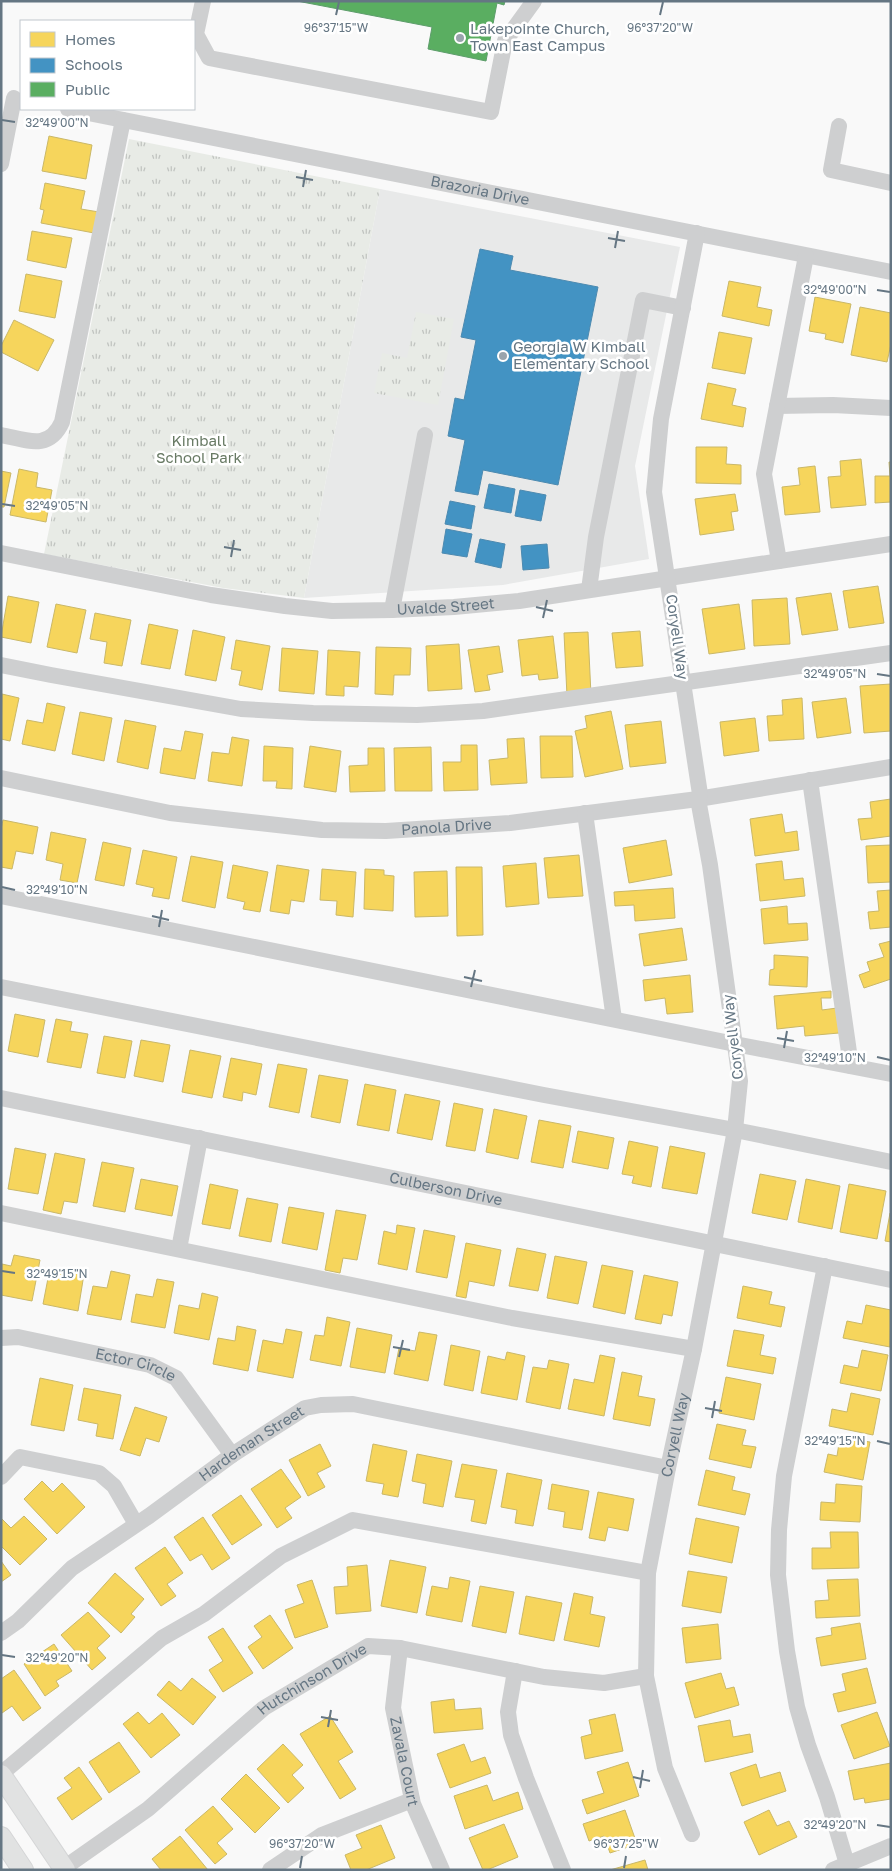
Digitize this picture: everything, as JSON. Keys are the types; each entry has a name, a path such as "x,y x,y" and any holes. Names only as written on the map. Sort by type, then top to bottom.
{"main road":[{"path":"1,1774 63,1869"},
{"path":"1,1837 23,1870"}],"street":[{"path":"203,1 196,34 209,58 491,112 506,41 534,1"},
{"path":"1,164 12,97"},
{"name":"Brazoria Drive","path":"73,110 891,272"},
{"path":"1,435 42,441 55,435 62,422 123,120"},
{"path":"839,126 831,170 891,183"},
{"name":"Coryell Way","path":"692,1834 665,1768 646,1676 648,1573 668,1468 694,1349 735,1130 740,1081 710,865 698,799 700,794 684,683 654,492 661,419 697,234"},
{"path":"779,561 764,474 806,256"},
{"path":"589,590 596,537 643,300 683,308"},
{"path":"777,406 891,408"},
{"path":"392,610 425,435"},
{"name":"Uvalde Street","path":"1,553 211,595 332,611 454,607 510,602 891,544"},
{"path":"1,665 233,708 313,713 417,715 482,711 891,653"},
{"name":"Panola Drive","path":"1,778 170,813 322,830 386,831 510,823 698,799 891,767"},
{"path":"810,780 851,1066"},
{"path":"585,813 614,1019"},
{"path":"1,896 891,1074"},
{"path":"1,987 544,1096 735,1130 891,1162"},
{"name":"Culberson Drive","path":"1,1098 891,1280"},
{"path":"179,1250 200,1138"},
{"path":"1,1213 512,1318 694,1349"},
{"path":"825,1266 784,1476 779,1530 778,1575 787,1650 797,1707 808,1746 827,1797 840,1867 891,1846"},
{"name":"Ector Circle","path":"1,1338 18,1337 150,1366 176,1378 232,1455"},
{"name":"Hardeman Street","path":"1,1633 18,1621 72,1568 232,1455 305,1408 321,1404 354,1404 668,1468"},
{"path":"1,1477 20,1457 99,1473 114,1486 136,1524"},
{"path":"1,1774 162,1638 204,1614 281,1556 353,1520 648,1573"},
{"name":"Hutchinson Drive","path":"63,1869 148,1809 264,1708 368,1646 400,1648 544,1677 604,1683 646,1676"},
{"name":"Zavala Court","path":"400,1648 393,1708 412,1800 442,1870"},
{"path":"515,1671 508,1712 511,1735 563,1870"},
{"path":"270,1870 322,1835 412,1800"}],"shaded area":[{"name":"Georgia W Kimball Elementary School","path":"380,189 680,247 635,466 649,559 503,585 304,598"}],"green space":[{"name":"Kimball School Park","path":"129,139 380,189 304,598 223,588 44,554"},
{"path":"416,312 454,319 438,405 374,393 382,353 407,358"}],"building: Homes":[{"path":"49,136 92,145 86,179 42,171"},
{"path":"45,183 85,191 81,209 99,212 94,233 41,223 44,210 40,209"},
{"path":"32,231 72,238 66,268 27,260"},
{"path":"26,274 62,281 55,318 19,311"},
{"path":"729,281 761,287 757,307 772,310 769,326 722,316"},
{"path":"815,297 851,304 843,343 825,339 826,334 809,331"},
{"path":"860,307 891,313 891,344 887,362 851,355"},
{"path":"14,320 54,340 38,371 1,352 1,346"},
{"path":"719,332 752,338 745,374 712,368"},
{"path":"708,383 736,389 732,405 746,408 743,427 701,419"},
{"path":"696,447 727,447 726,464 741,465 741,484 696,483"},
{"path":"861,459 866,505 831,508 828,477 841,476 840,461"},
{"path":"889,462 891,462 891,502 875,503 875,476 890,476"},
{"path":"815,466 820,512 785,515 782,487 800,485 798,468"},
{"path":"19,469 38,473 36,487 52,490 46,522 10,515"},
{"path":"1,471 11,473 4,507 1,507"},
{"path":"735,494 738,511 731,512 734,530 700,535 695,499"},
{"path":"878,586 884,623 849,628 843,591"},
{"path":"831,593 838,630 802,635 796,598"},
{"path":"8,596 39,602 31,643 1,637"},
{"path":"787,598 790,644 754,646 752,600"},
{"path":"56,604 86,610 77,653 47,647"},
{"path":"739,604 745,649 709,654 702,609"},
{"path":"95,613 131,620 122,666 104,663 107,642 90,639"},
{"path":"149,624 178,630 170,669 141,664"},
{"path":"193,630 225,637 216,681 185,675"},
{"path":"640,631 643,666 616,668 612,633"},
{"path":"588,632 591,695 567,696 564,633"},
{"path":"553,636 558,678 539,680 538,674 522,676 518,640"},
{"path":"236,640 270,646 262,690 239,685 242,671 231,669"},
{"path":"459,644 462,689 428,691 426,646"},
{"path":"499,646 503,672 487,675 490,690 475,692 468,650"},
{"path":"376,647 411,648 410,675 394,675 393,695 375,694"},
{"path":"282,648 318,651 314,694 279,691"},
{"path":"328,650 360,652 358,687 344,686 344,696 326,695"},
{"path":"891,684 891,731 864,733 860,686"},
{"path":"2,694 19,698 10,741 1,739"},
{"path":"802,698 804,739 769,741 767,716 783,715 782,700"},
{"path":"846,698 851,733 817,738 812,702"},
{"path":"47,703 65,707 55,751 22,744 27,720 43,723"},
{"path":"611,711 623,769 585,777 575,731 587,728 585,716"},
{"path":"80,712 112,718 104,761 72,754"},
{"path":"755,718 759,751 724,756 720,722"},
{"path":"125,720 156,726 148,769 117,762"},
{"path":"661,721 666,763 630,767 625,725"},
{"path":"185,731 203,734 195,779 160,773 164,748 181,751"},
{"path":"540,736 572,736 573,777 541,778"},
{"path":"232,737 249,740 242,786 208,781 212,752 229,754"},
{"path":"524,738 527,783 491,785 489,760 508,758 507,739"},
{"path":"461,745 477,745 478,790 444,791 443,762 461,762"},
{"path":"264,746 293,748 292,789 276,788 277,781 263,781"},
{"path":"310,746 341,751 336,792 304,787"},
{"path":"431,747 432,791 395,791 394,748"},
{"path":"368,748 384,748 385,791 350,792 349,766 368,765"},
{"path":"891,799 891,836 861,840 858,819 872,818 870,802"},
{"path":"782,814 785,833 797,831 799,850 755,856 750,819"},
{"path":"3,820 38,827 33,854 16,851 12,869 1,867 1,829"},
{"path":"51,832 86,839 77,883 60,880 63,864 46,860"},
{"path":"666,840 672,875 629,883 623,848"},
{"path":"103,842 131,848 124,886 95,880"},
{"path":"891,845 891,882 868,883 866,846"},
{"path":"143,850 177,857 169,899 152,896 154,888 136,884"},
{"path":"579,855 583,896 548,898 544,858"},
{"path":"191,856 223,862 215,908 182,901"},
{"path":"782,861 784,880 803,878 805,896 760,901 756,864"},
{"path":"536,863 539,904 506,907 503,866"},
{"path":"233,865 268,872 260,912 243,909 245,902 227,898"},
{"path":"277,865 309,870 304,902 291,900 289,914 270,911"},
{"path":"456,867 482,867 483,935 457,936"},
{"path":"322,869 356,872 353,917 336,915 337,901 320,900"},
{"path":"365,869 384,870 384,875 394,876 393,911 364,909"},
{"path":"447,871 448,916 415,917 414,872"},
{"path":"673,888 675,918 635,921 634,905 615,906 614,892"},
{"path":"891,890 891,927 870,929 868,912 879,911 877,891"},
{"path":"787,906 788,924 807,923 808,940 764,944 761,909"},
{"path":"682,928 687,960 644,966 639,934"},
{"path":"891,941 891,979 864,988 859,975 870,971 867,962 884,957 879,944"},
{"path":"774,955 808,957 807,987 769,985 770,970 774,969"},
{"path":"690,975 693,1012 667,1014 665,998 645,1001 643,980"},
{"path":"831,991 831,998 821,998 822,1010 837,1008 839,1033 805,1036 804,1026 777,1029 774,996"},
{"path":"15,1014 45,1020 38,1057 8,1051"},
{"path":"56,1019 72,1022 70,1031 88,1034 81,1068 47,1062"},
{"path":"104,1036 132,1041 125,1078 97,1073"},
{"path":"141,1040 170,1045 163,1082 134,1076"},
{"path":"190,1050 221,1056 212,1098 182,1092"},
{"path":"231,1058 262,1064 256,1095 243,1092 242,1101 223,1097"},
{"path":"278,1064 307,1069 299,1113 269,1107"},
{"path":"319,1075 348,1080 340,1123 311,1117"},
{"path":"365,1084 396,1090 389,1131 357,1125"},
{"path":"405,1094 440,1101 432,1140 397,1133"},
{"path":"454,1103 483,1109 475,1151 446,1146"},
{"path":"494,1109 527,1116 518,1159 486,1152"},
{"path":"539,1120 571,1126 563,1168 531,1162"},
{"path":"578,1131 614,1138 608,1169 572,1162"},
{"path":"629,1141 658,1147 651,1187 632,1183 634,1176 622,1174"},
{"path":"670,1146 705,1153 697,1194 662,1188"},
{"path":"15,1148 46,1154 38,1194 8,1189"},
{"path":"55,1153 85,1159 77,1203 64,1201 61,1214 43,1210"},
{"path":"102,1162 134,1168 125,1212 93,1206"},
{"path":"760,1174 796,1181 787,1220 752,1213"},
{"path":"141,1179 178,1186 172,1216 135,1209"},
{"path":"806,1179 840,1186 832,1229 798,1222"},
{"path":"210,1184 238,1190 230,1229 202,1224"},
{"path":"849,1184 886,1191 877,1239 840,1232"},
{"path":"247,1198 278,1204 271,1242 239,1236"},
{"path":"289,1207 324,1213 317,1250 282,1243"},
{"path":"336,1210 366,1215 357,1260 343,1258 340,1273 325,1270"},
{"path":"891,1213 891,1242 885,1241"},
{"path":"397,1225 415,1228 407,1270 378,1264 384,1231 396,1234"},
{"path":"424,1230 455,1236 447,1278 416,1272"},
{"path":"466,1243 501,1250 494,1286 469,1281 466,1298 456,1296"},
{"path":"517,1248 546,1254 538,1291 509,1286"},
{"path":"14,1255 40,1260 32,1301 1,1295 2,1264 11,1266"},
{"path":"555,1256 587,1262 578,1304 547,1298"},
{"path":"602,1265 633,1271 625,1314 593,1307"},
{"path":"50,1268 84,1274 78,1311 43,1304"},
{"path":"111,1271 130,1275 121,1320 87,1314 93,1286 107,1288"},
{"path":"644,1275 678,1282 672,1316 663,1314 661,1324 635,1319"},
{"path":"157,1279 174,1282 165,1328 131,1322 136,1294 153,1297"},
{"path":"743,1286 772,1292 769,1304 785,1307 781,1327 737,1318"},
{"path":"202,1293 218,1297 209,1340 174,1333 179,1305 199,1309"},
{"path":"866,1305 891,1310 890,1347 843,1338 847,1321 862,1324"},
{"path":"327,1317 350,1322 341,1366 310,1360 315,1335 324,1336"},
{"path":"237,1326 256,1330 248,1371 213,1364 218,1338 235,1341"},
{"path":"357,1328 392,1335 385,1373 350,1367"},
{"path":"286,1329 302,1332 293,1378 257,1371 263,1340 283,1344"},
{"path":"734,1330 764,1335 760,1355 776,1358 773,1374 727,1366"},
{"path":"419,1332 437,1335 428,1381 394,1374 399,1348 415,1351"},
{"path":"451,1345 480,1351 473,1391 444,1385"},
{"path":"862,1350 888,1355 881,1391 840,1383 844,1365 858,1368"},
{"path":"507,1352 525,1356 517,1400 481,1393 488,1356 505,1360"},
{"path":"600,1355 615,1358 604,1416 568,1409 574,1379 594,1383"},
{"path":"549,1360 569,1364 560,1409 526,1402 533,1367 547,1369"},
{"path":"622,1372 642,1376 638,1396 655,1399 650,1426 613,1419"},
{"path":"726,1377 761,1384 754,1420 719,1413"},
{"path":"40,1378 73,1385 64,1431 31,1425"},
{"path":"84,1388 121,1395 113,1439 96,1436 98,1424 78,1420"},
{"path":"851,1393 880,1399 873,1435 829,1426 832,1409 847,1412"},
{"path":"135,1407 167,1417 159,1442 146,1438 140,1456 120,1450"},
{"path":"717,1424 746,1430 742,1445 756,1447 751,1468 709,1459"},
{"path":"840,1437 870,1442 863,1480 824,1472 828,1454 837,1456"},
{"path":"320,1444 331,1466 317,1473 325,1487 308,1496 289,1460"},
{"path":"373,1444 407,1451 398,1497 382,1494 384,1484 366,1481"},
{"path":"417,1454 452,1461 443,1507 423,1503 426,1484 412,1481"},
{"path":"462,1464 497,1470 486,1524 471,1521 475,1500 455,1497"},
{"path":"281,1469 301,1497 285,1508 292,1518 277,1528 251,1489"},
{"path":"706,1470 735,1477 732,1490 750,1494 745,1515 698,1505"},
{"path":"507,1473 542,1480 533,1526 515,1523 517,1510 501,1507"},
{"path":"42,1481 53,1492 62,1483 85,1507 57,1534 24,1499"},
{"path":"552,1484 589,1491 582,1530 563,1527 565,1512 548,1509"},
{"path":"836,1484 862,1486 860,1522 820,1520 821,1502 835,1503"},
{"path":"598,1492 634,1499 628,1531 608,1527 605,1541 589,1538"},
{"path":"241,1495 262,1525 232,1545 212,1515"},
{"path":"24,1516 47,1539 20,1565 1,1546 1,1518 11,1528"},
{"path":"203,1517 230,1558 212,1570 202,1554 190,1561 174,1537"},
{"path":"696,1518 739,1527 732,1563 689,1554"},
{"path":"830,1532 858,1532 859,1568 812,1569 812,1548 831,1548"},
{"path":"165,1547 183,1573 167,1584 176,1596 161,1606 135,1568"},
{"path":"390,1560 426,1567 417,1613 381,1606"},
{"path":"1,1561 11,1575 1,1582"},
{"path":"367,1565 371,1611 336,1614 334,1587 348,1586 347,1567"},
{"path":"688,1571 727,1577 721,1613 682,1606"},
{"path":"115,1573 144,1599 131,1614 135,1617 121,1633 88,1603"},
{"path":"450,1577 470,1581 462,1622 426,1615 432,1586 448,1589"},
{"path":"858,1579 860,1616 816,1618 815,1601 829,1600 827,1580"},
{"path":"312,1580 328,1627 295,1638 285,1610 304,1603 297,1585"},
{"path":"480,1586 514,1592 506,1633 472,1626"},
{"path":"574,1593 593,1597 590,1614 605,1617 599,1647 564,1640"},
{"path":"526,1596 562,1603 554,1641 519,1634"},
{"path":"88,1612 110,1636 97,1648 106,1658 92,1670 61,1635"},
{"path":"270,1615 293,1648 263,1669 248,1647 262,1637 254,1626"},
{"path":"860,1623 866,1659 821,1666 816,1638 832,1635 831,1628"},
{"path":"718,1624 721,1659 686,1663 682,1628"},
{"path":"223,1628 253,1673 223,1692 209,1670 223,1661 208,1637"},
{"path":"54,1644 72,1671 56,1681 59,1686 45,1696 24,1664"},
{"path":"867,1668 876,1703 838,1712 833,1694 846,1691 842,1674"},
{"path":"14,1670 41,1708 23,1721 12,1706 1,1712 1,1679"},
{"path":"721,1673 726,1689 734,1687 739,1705 695,1718 685,1683"},
{"path":"192,1678 216,1697 193,1725 157,1695 169,1681 181,1691"},
{"path":"454,1699 455,1710 481,1708 483,1729 434,1733 431,1702"},
{"path":"138,1712 149,1724 162,1713 180,1735 151,1758 123,1724"},
{"path":"877,1712 890,1746 854,1759 841,1725"},
{"path":"615,1714 623,1751 585,1759 581,1737 592,1734 589,1720"},
{"path":"330,1716 353,1752 338,1761 356,1789 340,1799 300,1734"},
{"path":"730,1720 733,1737 750,1734 753,1752 705,1762 698,1726"},
{"path":"119,1742 140,1772 109,1793 89,1762"},
{"path":"283,1744 303,1765 292,1775 304,1788 288,1803 257,1769"},
{"path":"464,1744 471,1762 485,1757 491,1773 450,1788 437,1754"},
{"path":"628,1762 639,1796 587,1814 582,1800 604,1793 597,1772"},
{"path":"891,1763 891,1799 865,1803 864,1798 854,1800 848,1771"},
{"path":"756,1764 760,1778 780,1772 786,1791 742,1806 730,1773"},
{"path":"79,1767 102,1799 72,1820 57,1798 72,1788 64,1778"},
{"path":"246,1774 280,1808 255,1833 221,1799"},
{"path":"487,1785 493,1801 518,1792 523,1809 465,1829 454,1796"},
{"path":"213,1806 233,1829 217,1843 227,1854 215,1864 185,1830"},
{"path":"625,1810 637,1844 610,1853 604,1836 589,1841 583,1824"},
{"path":"769,1810 777,1826 789,1821 797,1837 759,1855 744,1822"},
{"path":"504,1824 518,1857 483,1870 469,1838"},
{"path":"381,1825 395,1858 366,1870 351,1870 345,1855 362,1848 356,1835"},
{"path":"180,1836 208,1870 161,1870 152,1859"},
{"path":"645,1860 648,1870 610,1870"}],"building: Schools":[{"path":"480,249 513,256 510,270 598,287 558,485 483,470 478,495 455,491 465,440 448,436 455,398 464,400 476,340 461,337"},
{"path":"489,484 515,489 511,513 484,508"},
{"path":"520,490 546,495 541,521 515,516"},
{"path":"450,501 475,506 471,529 445,524"},
{"path":"446,529 472,534 467,557 442,553"},
{"path":"480,539 505,544 501,568 475,562"},
{"path":"547,544 549,568 523,570 521,546"}],"building: Public":[{"name":"Lakepointe Church, Town East Campus","path":"297,1 505,1 504,5 497,3 486,61 428,49 432,27"}],"place":[{"name":"Lakepointe Church, Town East Campus","path":"460,38"},
{"name":"Georgia W Kimball Elementary School","path":"503,356"}]}
